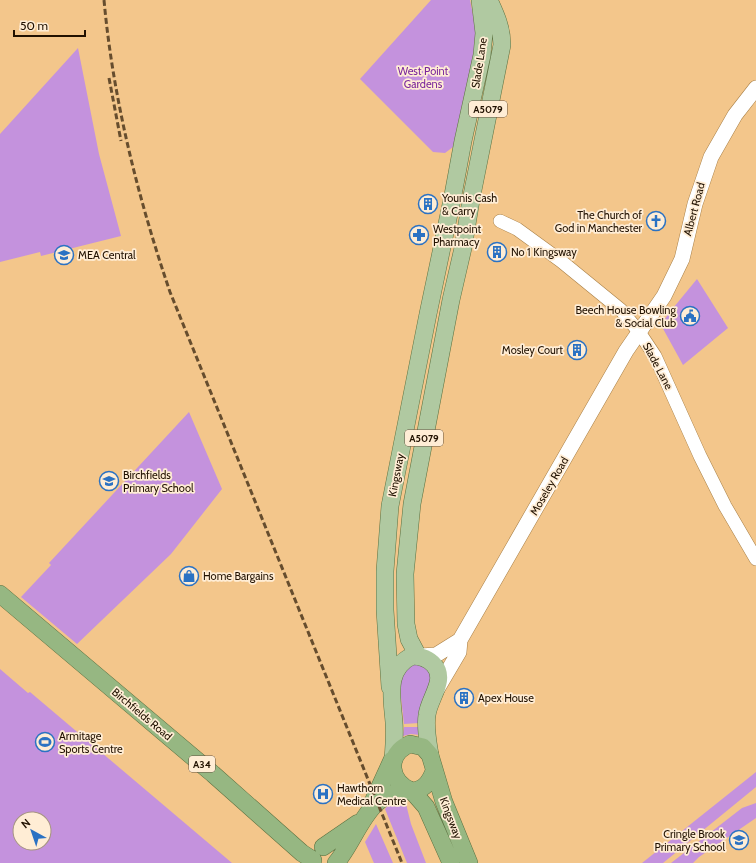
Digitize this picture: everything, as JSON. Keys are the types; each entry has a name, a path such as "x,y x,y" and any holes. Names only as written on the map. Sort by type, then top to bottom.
{"highway":[{"name":"Birchfields Road","path":"0,594 282,834 316,857"},
{"name":"A34","path":"336,863 349,846 366,815 392,760 403,747 414,744 423,747 430,755"},
{"path":"430,755 434,772"},
{"path":"392,760 393,768 398,781 411,791"},
{"name":"A34","path":"316,857 366,815 386,795 398,791 411,791 422,788 427,784 434,772"},
{"name":"Kingsway","path":"434,772 444,802 469,863"},
{"name":"Kingsway","path":"411,791 426,807 451,863"},
{"name":"A34","path":"316,857 329,848 334,852 336,863"}],"main road":[{"name":"Slade Lane","path":"453,195 482,55 484,33 480,0"},
{"name":"Slade Lane","path":"467,220 502,35 497,17 489,0"},
{"path":"482,55 490,39 502,35"},
{"name":"Albert Road","path":"639,332 664,296 682,259 695,204 711,157 735,115 756,88"},
{"name":"Kingsway","path":"392,760 394,735 385,610 385,571 390,506 453,195"},
{"name":"Kingsway","path":"430,755 427,742 427,714 439,677 437,669 432,663 420,656 408,639 406,624 405,574 412,504 451,300 464,248 467,220"},
{"name":"Moseley Road","path":"434,695 459,652 460,640 623,355 639,332"},
{"name":"Moseley Road","path":"420,656 436,655 460,640"},
{"name":"Kingsway","path":"390,687 400,663 412,656 420,656"}],"street":[{"name":"Slade Lane","path":"500,221 517,230 561,261 621,310 639,332 655,356 697,450 725,506 756,560"}],"green space":[{"name":"West Point Gardens","path":"431,0 470,0 478,39 453,147 445,153 433,152 360,79"},
{"path":"78,48 99,154 121,236 41,256 40,252 0,262 0,134"},
{"path":"697,279 728,328 683,365 661,325"},
{"path":"189,412 222,489 171,554 77,644 21,597 51,565 49,563"},
{"path":"417,660 433,675 419,723 404,724 400,689 402,669"},
{"name":"Armitage Sports Centre","path":"0,669 28,693 30,692 232,863 0,863"},
{"path":"404,727 419,727 420,735 411,734 403,736"},
{"path":"756,772 756,787 663,863 642,863"},
{"path":"391,802 406,804 411,824 426,863 407,863 385,809"},
{"path":"756,803 756,818 699,857 693,863 671,863 742,808"},
{"path":"376,824 393,863 374,863 373,861 365,842"}],"railway":[{"path":"104,0 108,37 120,111 128,148 147,221 170,292 402,863"},
{"path":"109,78 121,141"}],"place":[{"name":"Younis Cash & Carry","path":"428,204"},
{"name":"The Church of God in Manchester","path":"656,221"},
{"name":"Westpoint Pharmacy","path":"419,235"},
{"name":"No 1 Kingsway","path":"497,252"},
{"name":"MEA Central","path":"64,255"},
{"name":"Beech House Bowling & Social Club","path":"690,316"},
{"name":"Mosley Court","path":"577,350"},
{"name":"Birchfields Primary School","path":"109,481"},
{"name":"Home Bargains","path":"189,576"},
{"name":"Apex House","path":"464,698"},
{"name":"Armitage Sports Centre","path":"45,742"},
{"name":"Hawthorn Medical Centre","path":"323,794"},
{"name":"Cringle Brook Primary School","path":"739,840"}]}
